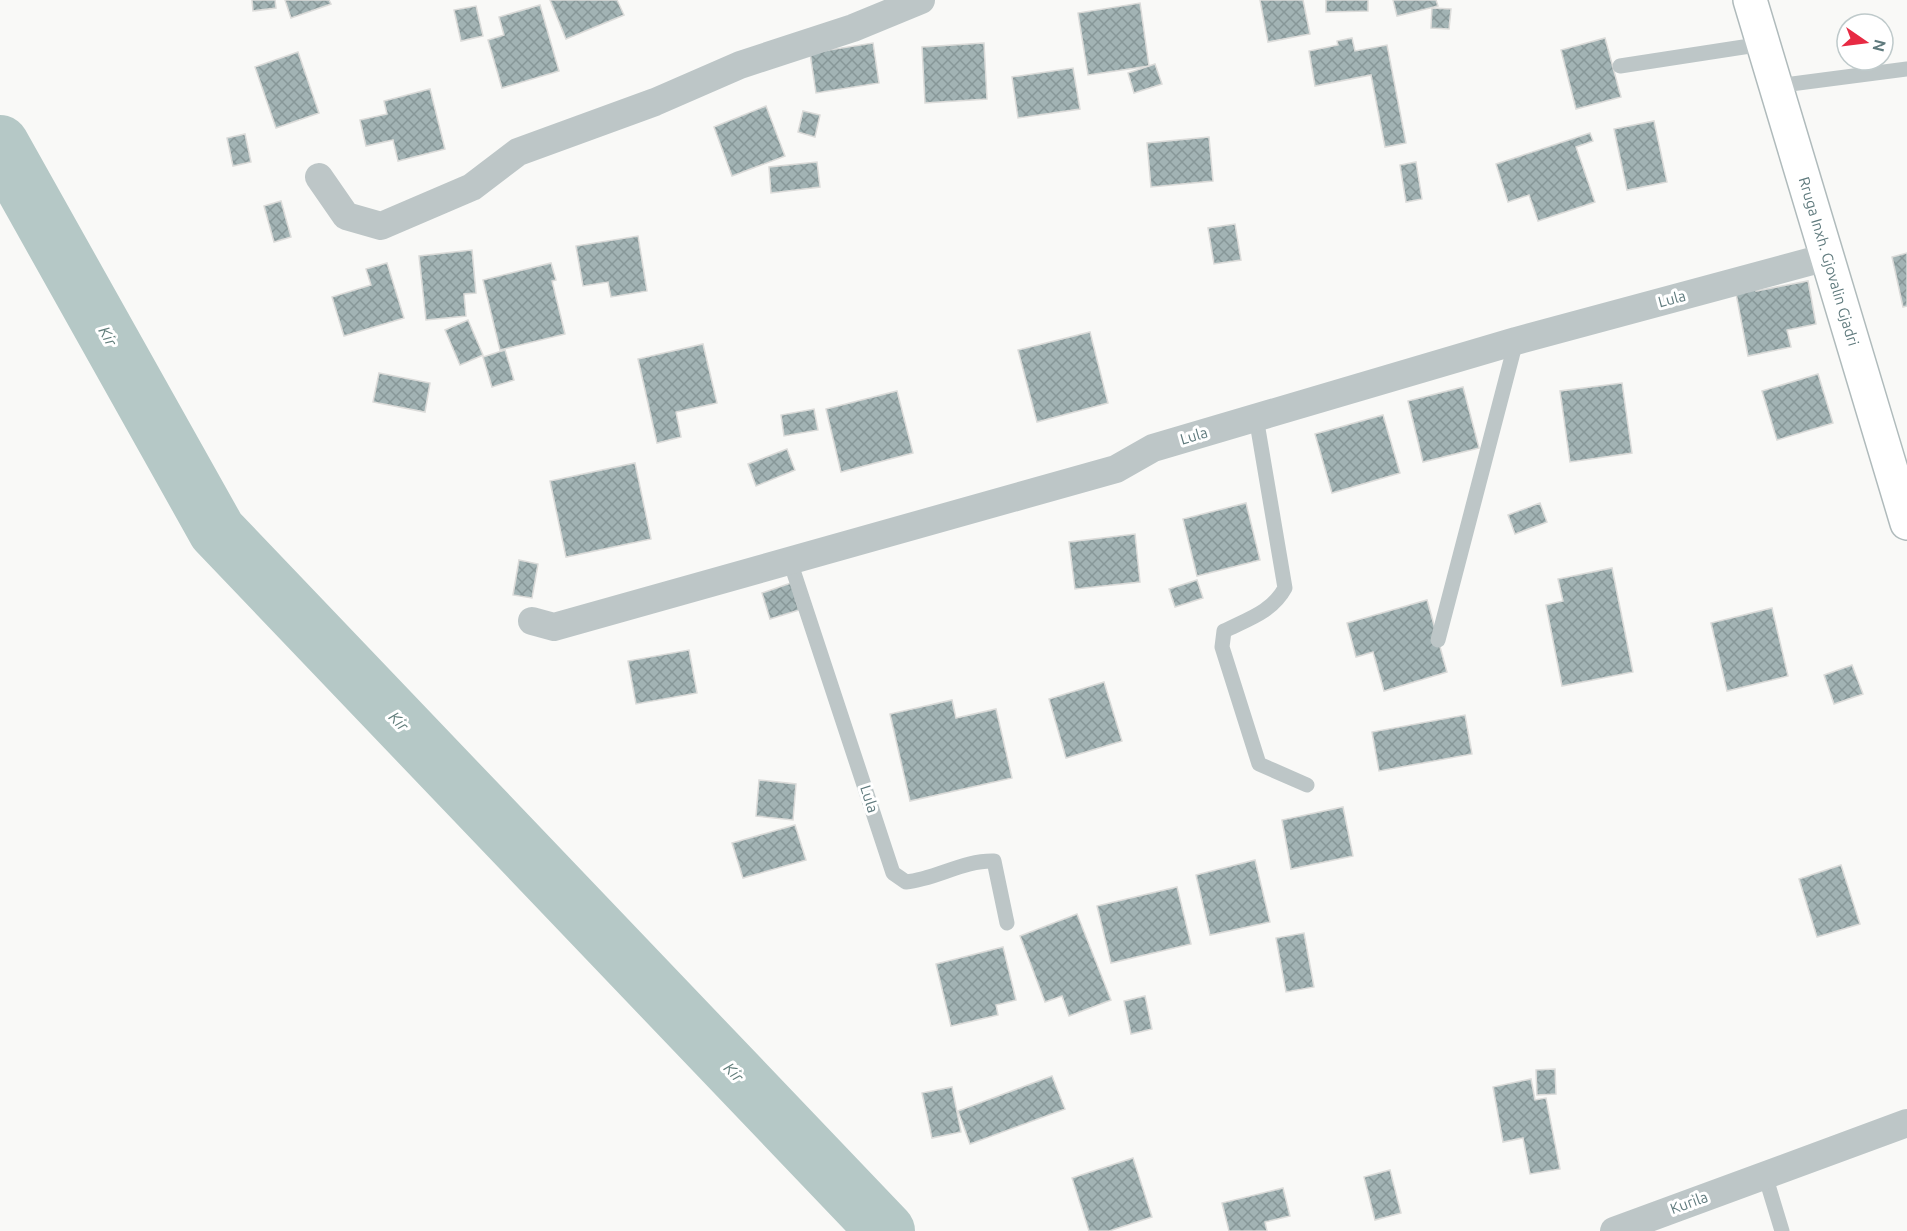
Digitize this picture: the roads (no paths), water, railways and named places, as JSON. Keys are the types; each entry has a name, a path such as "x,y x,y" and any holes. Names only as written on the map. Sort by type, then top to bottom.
{"main road":[{"name":"Rruga Inxh. Gjovalin Gjadri","path":"1750,0 1907,523"}],"street":[{"path":"319,177 346,216 381,226 472,187 518,152 655,102 740,65 853,28 921,0"},
{"name":"Lula","path":"532,621 554,627 790,561 1116,469 1153,448 1256,417 1516,341 1827,257"},
{"name":"Kurila","path":"1614,1231 1907,1123"}],"lane":[{"path":"1620,66 1763,44"},
{"path":"1776,86 1907,69"},
{"path":"1438,640 1516,341"},
{"path":"1256,417 1285,588 1278,601 1267,610 1224,631 1222,647 1259,764 1307,785"},
{"name":"Lula","path":"790,561 893,873 906,882 927,880 978,860 994,861 1007,923"},
{"path":"1765,1175 1782,1231"}],"waterway":[{"name":"Kir","path":"0,144 217,531 886,1231"}]}
